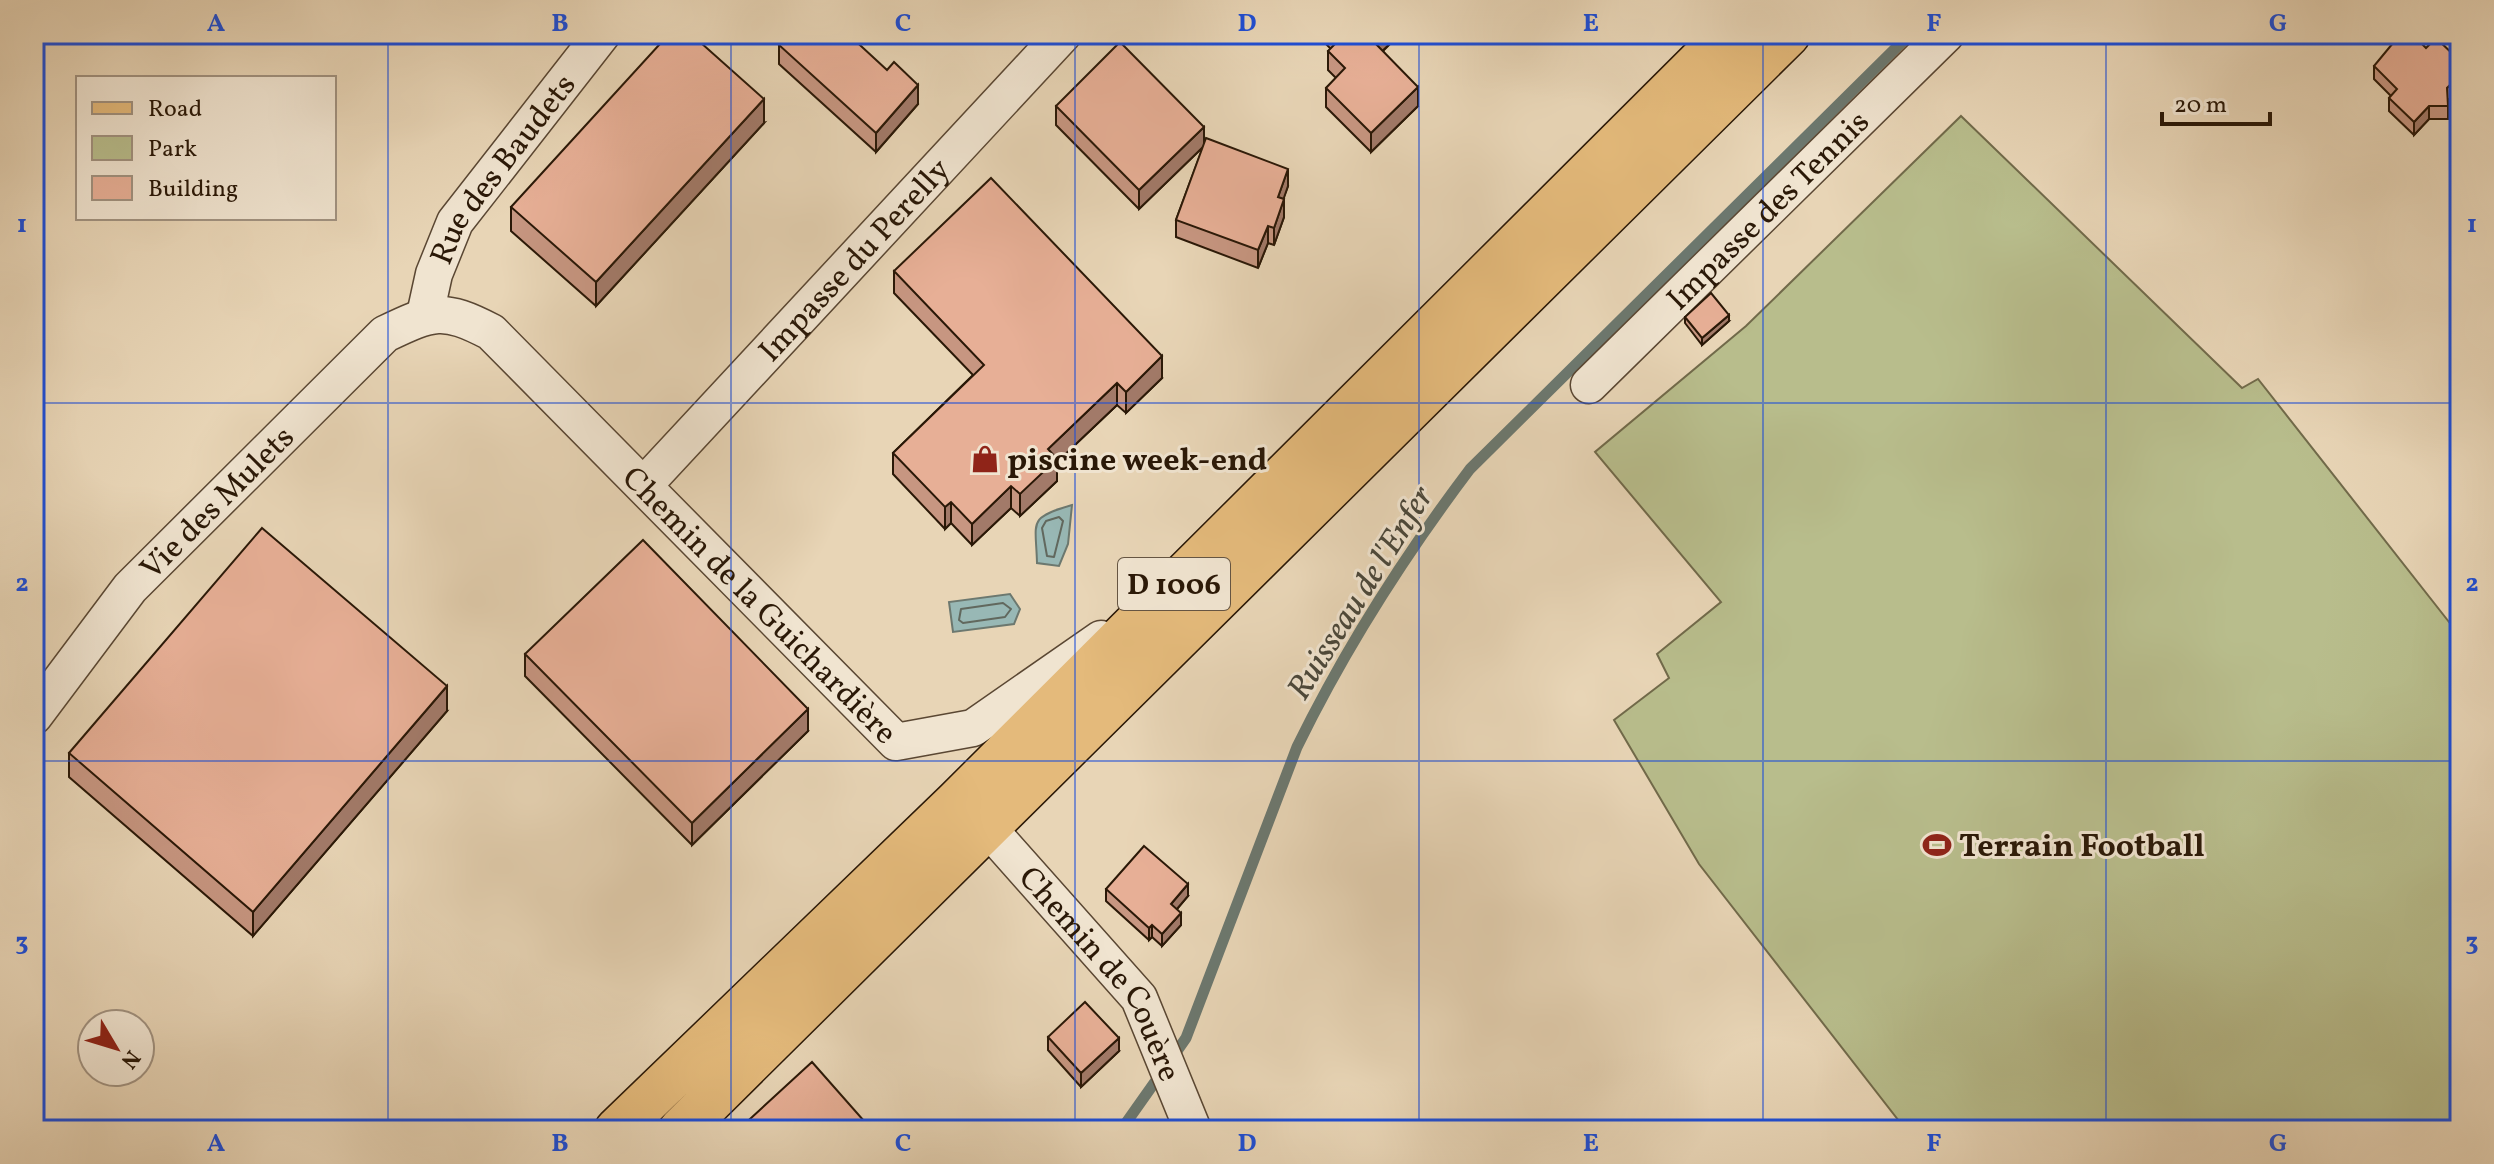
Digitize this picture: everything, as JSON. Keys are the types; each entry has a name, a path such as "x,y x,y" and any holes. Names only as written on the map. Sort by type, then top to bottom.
{"main road":[{"name":"D 1006","path":"617,1130 946,813 1728,34"},
{"name":"D 1006","path":"681,1130 1788,34"}],"street":[{"name":"Rue des Baudets","path":"425,315 434,274 455,222 602,34"},
{"name":"Impasse du Perelly","path":"644,485 1063,34"},
{"name":"Impasse des Tennis","path":"1589,385 1946,34"},
{"name":"Chemin de la Guichardière","path":"425,315 459,315 491,332 896,742 973,728 1162,597"},
{"name":"Vie des Mulets","path":"34,716 130,588 385,334 425,315"},
{"name":"Chemin de Couère","path":"988,828 1139,998 1193,1130"}],"green space":[{"path":"1961,116 2242,388 2258,379 2460,636 2460,1130 1906,1130 1699,864 1614,720 1669,678 1657,654 1721,602 1595,452 1746,326"}],"water":[{"path":"1072,505 1068,544 1059,566 1037,563 1037,523 1047,514"},
{"path":"1010,594 1020,609 1014,624 953,632 949,602"}],"building":[{"path":"669,34 691,34 764,99 596,282 511,207"},
{"path":"788,34 848,34 887,70 894,62 918,85 876,133 779,45"},
{"path":"1335,34 1381,34 1373,41 1418,87 1371,133 1326,88 1345,68 1328,51 1340,39"},
{"path":"2412,34 2426,48 2436,38 2460,61 2460,75 2447,88 2448,106 2429,106 2414,122 2389,98 2397,89 2374,66 2398,37"},
{"path":"1120,42 1204,127 1139,190 1056,106"},
{"path":"1206,138 1288,169 1278,197 1284,199 1274,228 1268,226 1258,250 1176,220"},
{"path":"991,178 1162,356 1126,392 1117,383 1048,449 1057,459 1020,494 1011,486 972,524 951,502 945,507 893,453 984,365 894,271"},
{"path":"1711,293 1729,315 1702,338 1685,317"},
{"path":"262,528 447,686 253,912 69,753"},
{"path":"643,540 808,709 692,823 525,654"},
{"path":"1144,846 1188,884 1171,904 1181,913 1162,934 1152,925 1149,928 1106,889"},
{"path":"1085,1002 1119,1038 1081,1073 1048,1037"},
{"path":"812,1062 872,1130 738,1130"}],"waterway":[{"name":"Ruisseau de l'Enfer","path":"1172,1058 1186,1038 1297,747 1356,639 1399,569 1446,502 1470,469 1910,34"},
{"name":"Ruisseau de l'Enfer","path":"1121,1130 1162,1072"}],"place":[{"name":"piscine week-end","path":"985,459"},
{"name":"Terrain Football","path":"1937,845"}]}
